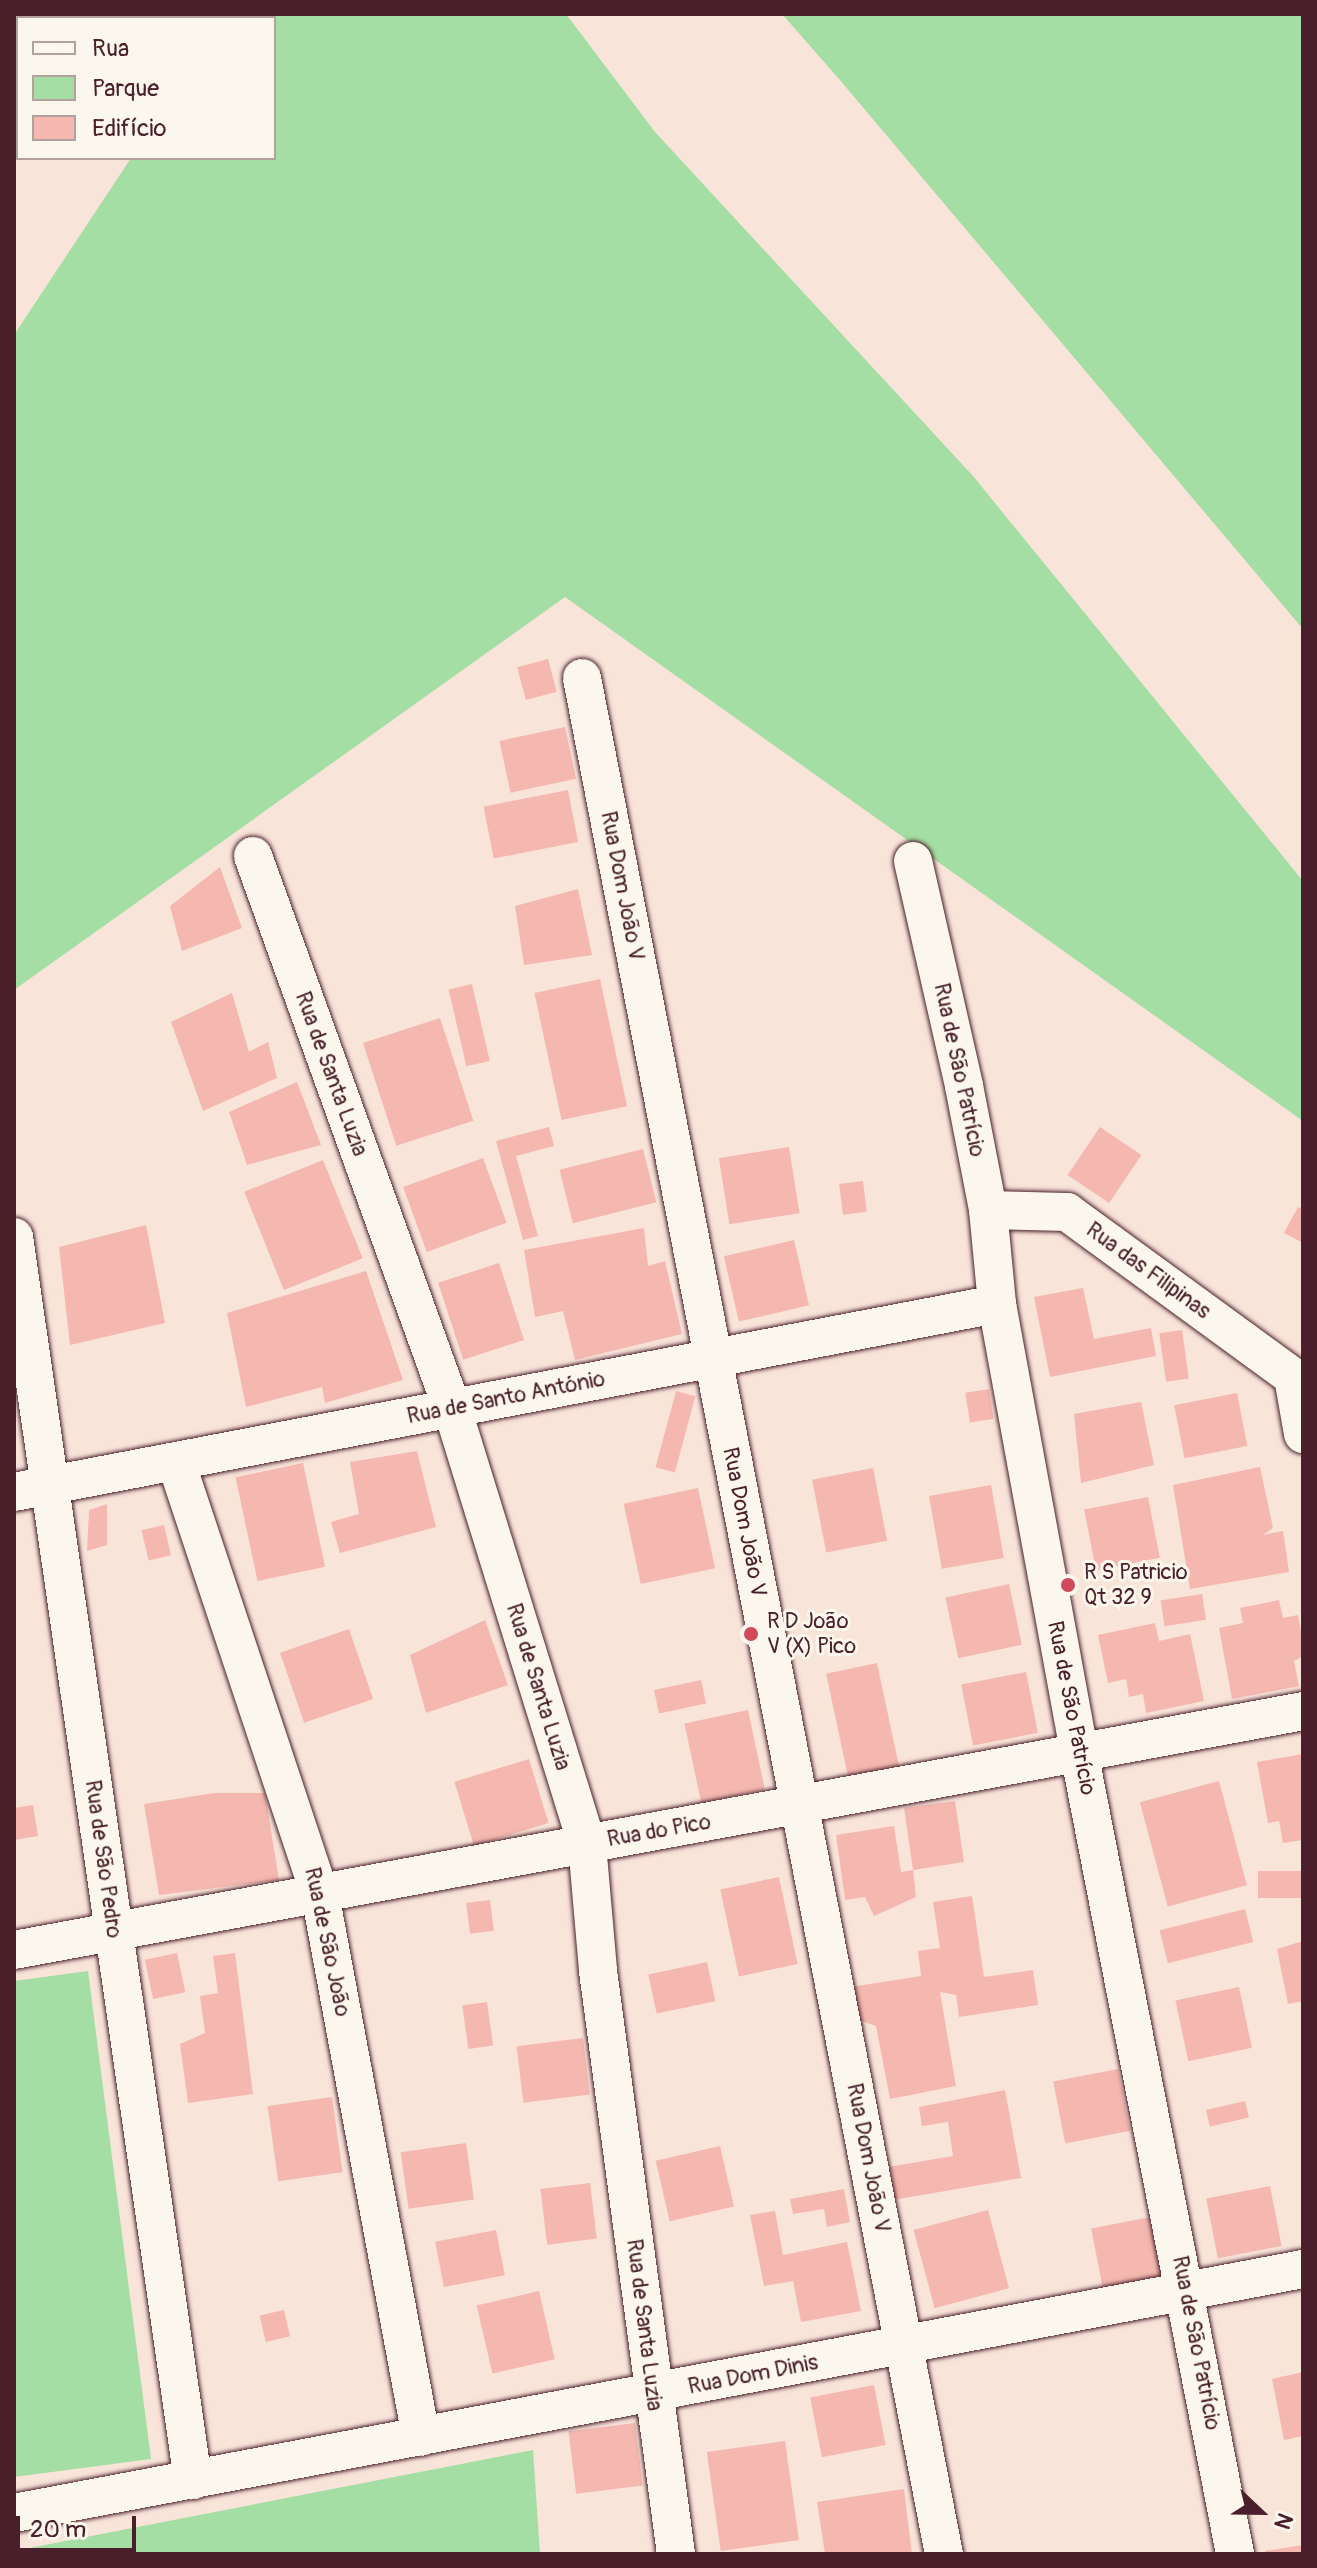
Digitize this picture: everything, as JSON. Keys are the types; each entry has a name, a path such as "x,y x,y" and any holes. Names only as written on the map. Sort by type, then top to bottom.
{"street":[{"name":"Rua Dom João V","path":"582,678 944,2554"},
{"name":"Rua de Santa Luzia","path":"253,856 452,1408 587,1844 652,2394 676,2554"},
{"name":"Rua de São Patrício","path":"913,861 988,1210 997,1304 1079,1752 1187,2293 1235,2554"},
{"name":"Rua das Filipinas","path":"988,1210 1067,1212 1298,1381 1303,1434"},
{"name":"Rua de São Pedro","path":"14,1237 32,1489 114,1931 193,2480"},
{"name":"Rua de Santo António","path":"32,1489 997,1304"},
{"name":"Rua de São João","path":"176,1462 320,1894 421,2437"},
{"name":"Rua do Pico","path":"14,1950 1303,1711"},
{"name":"Rua Dom Dinis","path":"14,2513 1303,2269"}],"green space":[{"path":"14,14 57,14 16,16 14,82"},
{"path":"566,14 655,132 973,476 1303,881 1303,1121 565,597 14,990 14,335 130,160 276,160 276,16 242,16"},
{"path":"782,14 1303,14 1303,629 839,79"},
{"path":"88,1971 151,2459 14,2477 14,1981"},
{"path":"533,2450 540,2554 14,2554 14,2551"}],"building":[{"path":"548,659 557,692 526,700 517,667"},
{"path":"565,727 576,779 510,793 499,741"},
{"path":"568,790 578,842 494,858 484,806"},
{"path":"220,867 242,928 182,951 170,906"},
{"path":"578,889 592,955 524,965 515,906"},
{"path":"600,979 627,1106 561,1120 534,993"},
{"path":"472,984 490,1061 466,1066 449,989"},
{"path":"232,993 249,1052 268,1042 277,1078 203,1111 171,1022"},
{"path":"440,1018 473,1121 396,1146 363,1043"},
{"path":"297,1082 321,1145 247,1165 229,1112"},
{"path":"549,1127 554,1146 516,1156 538,1236 523,1240 496,1141"},
{"path":"1100,1127 1141,1155 1109,1203 1068,1175"},
{"path":"789,1147 799,1213 729,1224 719,1158"},
{"path":"643,1149 656,1202 573,1223 560,1170"},
{"path":"483,1158 507,1223 427,1252 403,1187"},
{"path":"323,1160 363,1258 284,1290 244,1192"},
{"path":"863,1181 867,1212 843,1215 839,1184"},
{"path":"1298,1207 1303,1209 1303,1243 1284,1233"},
{"path":"146,1225 165,1323 70,1345 59,1247"},
{"path":"644,1228 648,1266 665,1261 682,1334 575,1360 563,1311 535,1317 524,1250"},
{"path":"794,1240 809,1305 739,1321 724,1256"},
{"path":"499,1263 524,1340 463,1360 438,1283"},
{"path":"366,1271 403,1380 325,1403 322,1387 246,1407 227,1313"},
{"path":"1083,1288 1094,1339 1151,1328 1156,1356 1050,1377 1034,1297"},
{"path":"1182,1330 1189,1379 1166,1382 1159,1333"},
{"path":"989,1389 994,1419 970,1422 965,1393"},
{"path":"676,1391 695,1396 675,1472 656,1467"},
{"path":"1237,1393 1247,1446 1184,1458 1174,1405"},
{"path":"1141,1402 1154,1465 1081,1483 1074,1414"},
{"path":"417,1451 436,1527 340,1553 331,1522 359,1514 350,1462"},
{"path":"303,1463 325,1567 258,1581 236,1477"},
{"path":"1260,1467 1273,1528 1263,1535 1283,1531 1289,1572 1190,1589 1173,1485"},
{"path":"873,1468 887,1541 826,1552 812,1480"},
{"path":"991,1485 1004,1558 942,1569 929,1496"},
{"path":"698,1488 715,1568 641,1584 624,1504"},
{"path":"1148,1497 1160,1558 1096,1570 1084,1509"},
{"path":"107,1504 107,1545 87,1551 89,1510"},
{"path":"164,1525 171,1555 149,1560 142,1530"},
{"path":"1009,1584 1022,1645 958,1658 945,1598"},
{"path":"1202,1594 1206,1620 1165,1626 1161,1601"},
{"path":"1279,1600 1283,1618 1298,1615 1303,1656 1294,1661 1299,1686 1232,1699 1219,1628 1243,1623 1240,1608"},
{"path":"485,1620 508,1685 426,1713 410,1655"},
{"path":"1155,1623 1159,1641 1190,1634 1204,1701 1146,1713 1143,1694 1129,1697 1126,1679 1108,1683 1098,1635"},
{"path":"349,1629 373,1699 304,1723 280,1653"},
{"path":"877,1663 900,1772 849,1782 826,1674"},
{"path":"1026,1672 1038,1733 973,1745 961,1685"},
{"path":"701,1680 706,1703 659,1713 654,1690"},
{"path":"748,1710 765,1789 701,1803 684,1724"},
{"path":"1303,1754 1303,1840 1283,1843 1279,1821 1268,1823 1257,1762"},
{"path":"529,1759 549,1823 474,1846 454,1782"},
{"path":"1219,1781 1247,1885 1168,1907 1140,1802"},
{"path":"214,1793 265,1793 279,1880 159,1895 144,1804"},
{"path":"955,1801 964,1862 913,1870 904,1808"},
{"path":"33,1805 38,1836 14,1840 14,1808"},
{"path":"894,1826 901,1872 913,1870 916,1897 874,1916 865,1897 845,1900 836,1835"},
{"path":"1258,1871 1303,1871 1303,1898 1258,1898"},
{"path":"779,1877 798,1964 739,1977 720,1889"},
{"path":"972,1896 984,1977 1033,1970 1038,2005 959,2017 956,1995 940,1992 956,2086 890,2099 876,2026 856,2019 851,1987 921,1976 918,1951 940,1948 933,1902"},
{"path":"490,1900 494,1931 470,1934 466,1903"},
{"path":"1245,1909 1253,1942 1168,1963 1160,1930"},
{"path":"1303,1941 1303,2001 1288,2004 1277,1949"},
{"path":"177,1953 185,1992 153,1999 145,1960"},
{"path":"235,1953 253,2094 188,2103 180,2044 205,2033 200,1996 218,1993 213,1956"},
{"path":"707,1962 715,2001 657,2014 648,1974"},
{"path":"1239,1987 1252,2048 1188,2061 1175,2001"},
{"path":"487,2002 493,2046 468,2049 462,2005"},
{"path":"583,2038 590,2095 523,2103 516,2046"},
{"path":"1118,2069 1130,2131 1065,2143 1053,2082"},
{"path":"1005,2090 1021,2178 893,2200 888,2167 953,2156 948,2122 922,2126 919,2107"},
{"path":"332,2097 343,2172 278,2181 268,2106"},
{"path":"1245,2101 1249,2118 1210,2127 1206,2110"},
{"path":"466,2143 474,2199 409,2209 401,2152"},
{"path":"720,2146 734,2206 670,2221 656,2161"},
{"path":"590,2183 597,2239 547,2245 540,2189"},
{"path":"1270,2186 1282,2246 1218,2258 1206,2198"},
{"path":"844,2189 850,2222 827,2227 824,2209 793,2214 790,2199"},
{"path":"988,2210 1009,2288 935,2308 914,2230"},
{"path":"775,2211 783,2255 847,2242 861,2311 801,2322 793,2281 764,2286 750,2215"},
{"path":"1156,2216 1168,2277 1103,2289 1091,2229"},
{"path":"496,2230 505,2275 444,2287 435,2242"},
{"path":"539,2291 555,2359 492,2374 477,2305"},
{"path":"284,2310 290,2336 266,2342 260,2316"},
{"path":"1303,2372 1303,2436 1284,2440 1272,2379"},
{"path":"874,2385 886,2445 822,2457 810,2397"},
{"path":"635,2423 643,2486 576,2494 568,2431"},
{"path":"785,2441 799,2540 721,2551 707,2452"},
{"path":"904,2489 912,2554 825,2554 817,2502"},
{"path":"1303,2545 1303,2554 1265,2554 1265,2551"}],"place":[{"name":"R S Patricio Qt 32 9","path":"1068,1585"},
{"name":"R D João V (X) Pico","path":"751,1634"}]}
